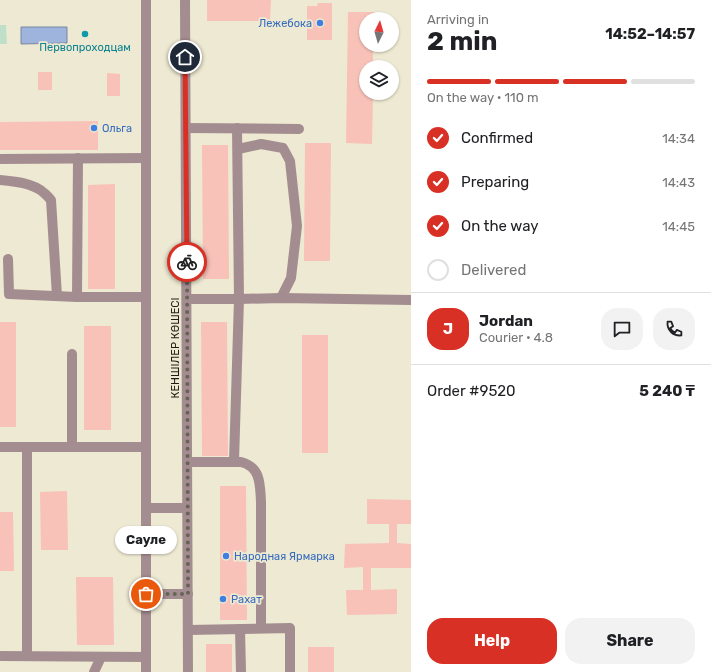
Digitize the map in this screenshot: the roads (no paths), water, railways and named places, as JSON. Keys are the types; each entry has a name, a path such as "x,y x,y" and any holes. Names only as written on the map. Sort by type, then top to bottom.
{"street":[{"path":"146,0 146,672"},
{"name":"КЕНШІЛЕР КӨШЕСІ","path":"185,0 188,672"},
{"path":"186,128 299,129"},
{"path":"234,462 239,299 237,128"},
{"path":"238,149 262,144 284,148 290,161 297,226 291,278 281,298"},
{"path":"77,297 78,158"},
{"path":"0,159 146,158"},
{"path":"0,180 15,181 32,186 44,192 51,200 57,296"},
{"path":"8,259 10,294 77,297 146,297"},
{"path":"187,299 281,298 411,300"},
{"path":"72,354 72,447"},
{"path":"0,447 146,447"},
{"path":"27,447 27,656"},
{"path":"187,462 247,463 252,466 256,472 260,485 261,502 261,628"},
{"path":"146,508 187,508"},
{"path":"146,594 188,594"},
{"path":"188,630 290,628 290,672"},
{"path":"240,629 241,672"},
{"path":"0,656 146,657"},
{"path":"94,672 100,657"}],"water":[{"path":"21,27 67,27 67,43 21,44"}],"place":[{"name":"Лежебока","path":"320,23"},
{"name":"Первопроходцам","path":"85,34"},
{"name":"Ольга","path":"94,128"},
{"name":"Народная Ярмарка","path":"226,556"},
{"name":"Сауле","path":"146,594"},
{"name":"Рахат","path":"223,599"}]}
